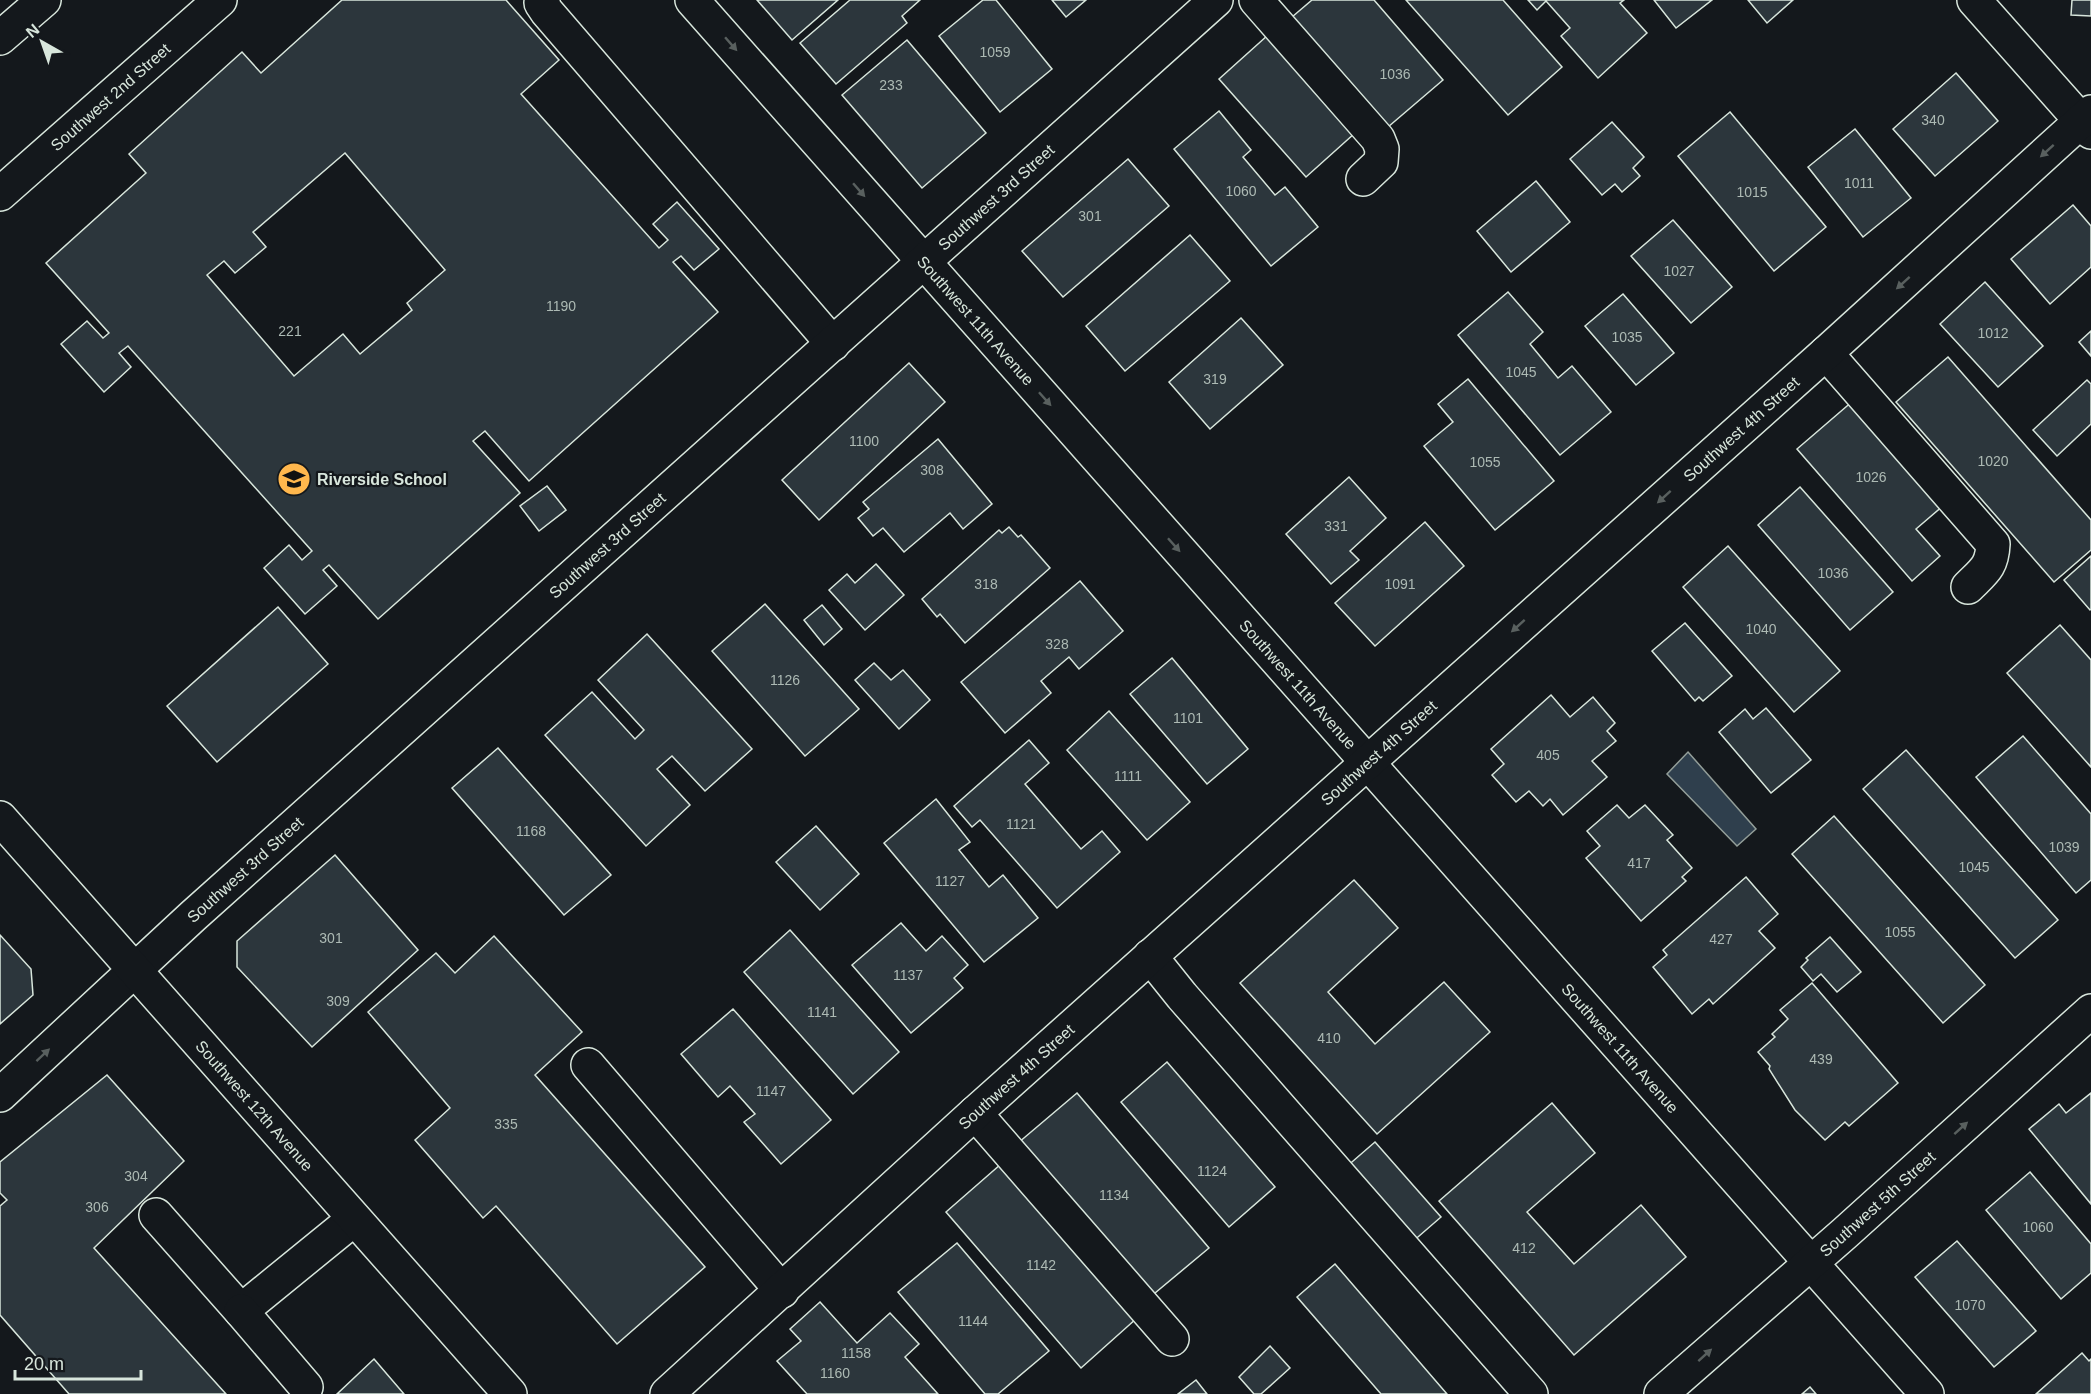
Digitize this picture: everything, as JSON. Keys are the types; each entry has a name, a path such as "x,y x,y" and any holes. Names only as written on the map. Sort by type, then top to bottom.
{"street":[{"path":"0,38 44,0"},
{"path":"543,0 541,3 547,12 833,345"},
{"name":"Southwest 11th Avenue","path":"692,0 1926,1394"},
{"name":"Southwest 3rd Street","path":"0,1095 134,970 1216,0"},
{"path":"1256,0 1378,139 1382,149 1381,162 1362,178"},
{"path":"1974,0 2088,122"},
{"name":"Southwest 2nd Street","path":"0,194 206,4"},
{"name":"Southwest 4th Street","path":"667,1394 1150,956 2088,122"},
{"path":"1826,353 1993,544 1992,559 1968,587"},
{"name":"Southwest 12th Avenue","path":"0,818 510,1394"},
{"path":"1150,956 1182,996 1531,1394"},
{"name":"Southwest 5th Street","path":"1662,1394 2091,1011"},
{"path":"588,1065 782,1291"},
{"path":"975,1113 1172,1339"},
{"path":"156,1215 306,1387"},
{"path":"241,1311 354,1219"}],"water":[{"path":"1688,752 1756,829 1737,846 1667,774"}],"building":[{"path":"342,0 506,0 559,60 521,94 659,248 668,240 653,224 677,202 719,249 694,270 681,256 673,262 718,312 529,481 485,431 473,441 520,493 378,619 329,565 323,570 337,586 305,614 264,568 289,545 302,560 312,551 128,346 119,353 131,367 104,392 61,344 87,321 103,338 109,333 46,263 146,173 129,154 242,52 261,73","holes":["345,153 445,270 407,303 412,310 360,354 343,334 294,376 207,275 224,261 235,273 266,247 253,232"]},
{"path":"757,0 838,0 792,40"},
{"path":"850,0 920,0 902,16 907,23 836,84 800,43"},
{"path":"983,0 996,0 1052,69 1000,112 939,36"},
{"path":"1052,0 1086,0 1066,17"},
{"path":"1312,0 1374,0 1443,80 1388,127 1292,17"},
{"path":"1406,0 1503,0 1562,67 1508,115"},
{"path":"1528,0 1624,0 1620,3 1647,33 1598,78 1561,36 1570,28 1546,1 1537,10"},
{"path":"1654,0 1712,0 1676,28"},
{"path":"1748,0 1793,0 1767,23"},
{"path":"2072,0 2091,0 2091,16 2071,15"},
{"path":"1268,35 1355,133 1306,177 1219,79"},
{"path":"907,40 986,133 922,188 842,95"},
{"path":"1956,73 1998,121 1935,176 1893,129"},
{"path":"1219,111 1251,150 1243,157 1275,195 1285,187 1318,227 1271,266 1174,149"},
{"path":"1730,112 1826,227 1774,271 1678,156"},
{"path":"1612,122 1644,157 1633,168 1640,176 1622,192 1615,184 1602,195 1570,159"},
{"path":"1855,129 1911,198 1863,237 1808,167"},
{"path":"1128,159 1169,206 1063,297 1022,251"},
{"path":"1536,181 1570,222 1511,272 1477,231"},
{"path":"2073,205 2091,226 2091,267 2050,304 2011,259"},
{"path":"1673,220 1732,287 1691,323 1631,256"},
{"path":"1190,235 1230,281 1125,371 1086,326"},
{"path":"1985,282 2043,346 1998,387 1940,324"},
{"path":"1508,292 1543,332 1530,344 1558,378 1572,366 1611,412 1560,455 1458,335"},
{"path":"1623,294 1674,353 1636,385 1585,326"},
{"path":"1241,318 1283,365 1210,429 1169,382"},
{"path":"2091,331 2091,356 2079,342"},
{"path":"1948,357 2091,520 2091,550 2054,582 1896,402"},
{"path":"909,363 945,402 819,520 782,480"},
{"path":"1468,379 1554,481 1495,530 1424,446 1453,422 1438,404"},
{"path":"2087,380 2091,384 2091,424 2057,456 2033,430"},
{"path":"1854,400 1944,505 1916,529 1940,556 1912,581 1797,449"},
{"path":"938,439 992,504 963,529 950,513 904,552 883,528 873,536 858,518 869,509 863,502"},
{"path":"1349,477 1386,518 1350,551 1359,560 1331,584 1286,534"},
{"path":"547,486 566,510 539,531 520,506"},
{"path":"1800,487 1893,592 1850,630 1758,525"},
{"path":"1425,522 1464,566 1375,646 1335,603"},
{"path":"1009,527 1018,537 1021,535 1050,568 965,643 940,614 937,617 922,599 999,530 1002,533"},
{"path":"1728,546 1840,671 1794,712 1683,587"},
{"path":"2091,556 2091,609 2090,610 2064,580"},
{"path":"876,564 904,595 865,630 829,590 847,574 855,583"},
{"path":"1080,581 1123,631 1079,669 1069,657 1041,681 1051,693 1005,733 961,682"},
{"path":"765,604 859,709 805,756 712,651"},
{"path":"822,605 842,629 824,645 804,620"},
{"path":"278,607 328,664 217,762 167,706"},
{"path":"1685,623 1732,676 1703,701 1699,697 1695,701 1652,651"},
{"path":"2060,625 2091,660 2091,767 2007,673"},
{"path":"647,634 752,749 705,791 672,756 657,769 690,805 646,846 545,735 592,692 635,739 644,730 598,680"},
{"path":"1172,658 1248,749 1207,784 1130,694"},
{"path":"874,663 891,680 903,670 930,700 899,729 855,680"},
{"path":"1551,695 1570,717 1593,697 1615,723 1607,731 1616,741 1592,761 1607,777 1563,815 1550,799 1543,806 1529,791 1516,802 1492,775 1504,764 1491,749"},
{"path":"1766,708 1811,760 1771,793 1719,732 1745,709 1753,719"},
{"path":"1109,711 1190,802 1147,840 1067,750"},
{"path":"2023,736 2091,814 2091,880 2076,893 1976,777"},
{"path":"1029,740 1049,763 1025,784 1081,849 1102,831 1120,852 1057,908 980,820 972,827 954,806"},
{"path":"498,748 611,875 564,915 452,788"},
{"path":"1906,750 2058,920 2015,958 1863,789"},
{"path":"936,799 970,842 959,850 989,887 1003,875 1038,918 984,962 884,843"},
{"path":"1617,805 1629,818 1645,805 1673,835 1667,840 1692,868 1682,877 1686,881 1641,921 1586,858 1600,846 1587,831"},
{"path":"1834,816 1985,985 1943,1023 1792,854"},
{"path":"816,826 859,874 820,910 776,862"},
{"path":"335,855 418,950 312,1047 237,967 237,941"},
{"path":"1746,877 1778,914 1759,931 1775,948 1713,1004 1709,999 1692,1014 1653,967 1667,955 1663,950"},
{"path":"1354,880 1398,928 1328,992 1375,1044 1444,982 1490,1032 1377,1134 1240,983"},
{"path":"901,923 926,951 942,936 968,965 954,978 963,988 911,1033 852,965"},
{"path":"790,930 899,1052 853,1094 744,972"},
{"path":"0,935 31,969 33,995 0,1024"},
{"path":"494,936 582,1032 535,1075 705,1267 617,1344 496,1206 483,1218 415,1140 450,1108 368,1012 436,953 455,973"},
{"path":"1830,937 1861,972 1837,992 1821,974 1813,981 1801,967 1808,960 1806,958"},
{"path":"1812,983 1898,1083 1849,1126 1845,1122 1825,1140 1795,1110 1769,1069 1770,1066 1758,1052 1775,1037 1772,1034 1788,1019 1780,1010"},
{"path":"733,1009 831,1120 781,1164 744,1122 755,1114 730,1086 718,1097 681,1054"},
{"path":"1167,1062 1275,1187 1229,1227 1121,1102"},
{"path":"107,1075 184,1161 94,1248 226,1394 69,1394 0,1315 0,1206 7,1200 0,1193 0,1162"},
{"path":"1077,1093 1209,1248 1149,1298 1018,1143"},
{"path":"2091,1093 2091,1204 2029,1129 2059,1104 2066,1113"},
{"path":"1552,1103 1595,1153 1527,1212 1574,1264 1641,1205 1686,1257 1574,1355 1439,1201"},
{"path":"1375,1142 1441,1217 1411,1243 1345,1168"},
{"path":"1001,1164 1137,1318 1081,1368 946,1212"},
{"path":"2030,1172 2091,1244 2091,1273 2061,1299 1986,1210"},
{"path":"1957,1241 2036,1331 1994,1367 1915,1277"},
{"path":"957,1243 1049,1351 998,1394 985,1394 898,1292"},
{"path":"1335,1264 1447,1394 1381,1394 1297,1297"},
{"path":"820,1302 857,1343 890,1313 919,1344 905,1357 938,1394 807,1394 777,1361 801,1341 790,1329"},
{"path":"1270,1346 1290,1368 1261,1394 1254,1394 1239,1377"},
{"path":"2082,1353 2089,1361 2091,1359 2091,1394 2036,1394"},
{"path":"374,1359 404,1394 337,1394"},
{"path":"1196,1380 1207,1394 1178,1394"},
{"path":"1810,1387 1816,1394 1802,1394"}],"place":[{"name":"Riverside School","path":"294,479"}]}
